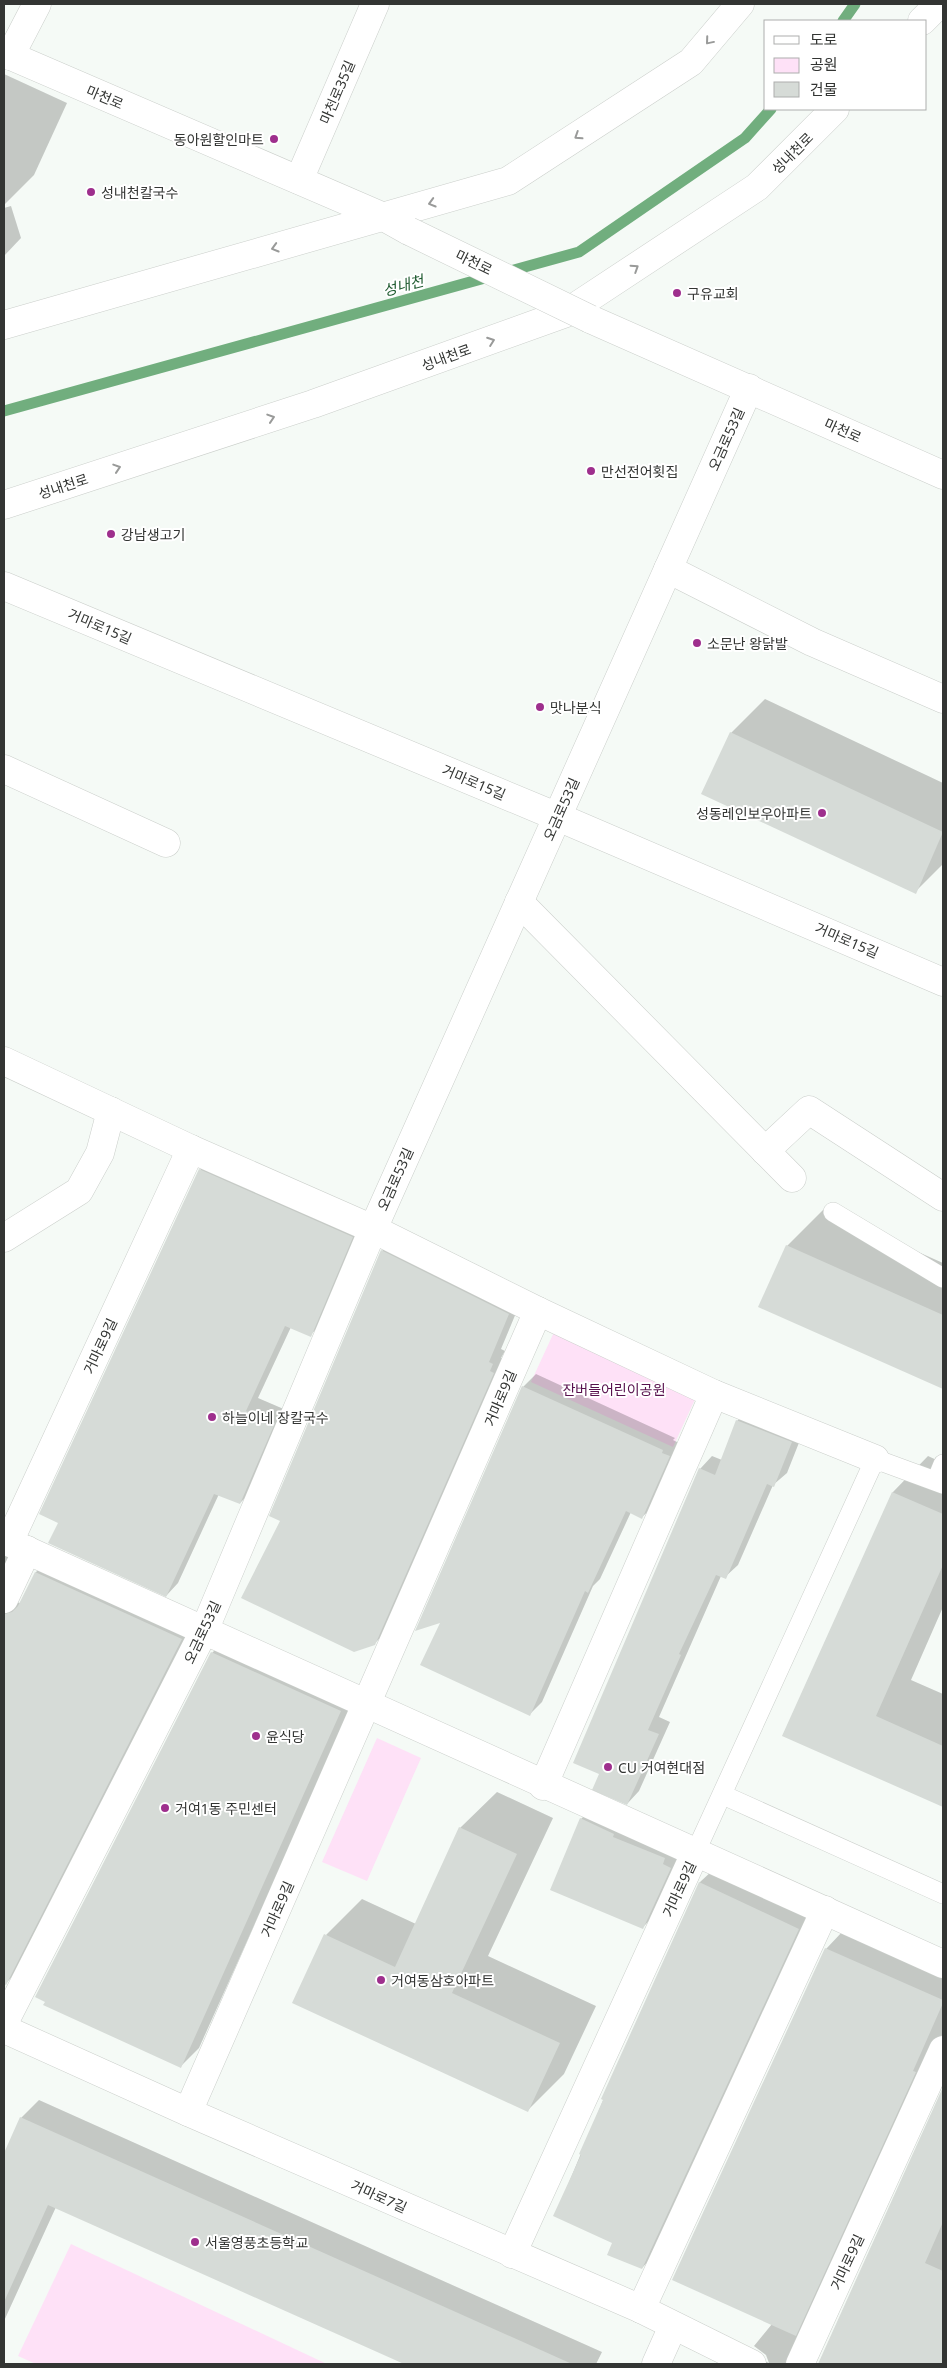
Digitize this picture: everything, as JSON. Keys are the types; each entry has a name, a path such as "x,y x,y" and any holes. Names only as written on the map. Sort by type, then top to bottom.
{"street":[{"path":"7,55 37,4"},
{"name":"마천로35길","path":"299,180 375,4"},
{"path":"4,325 508,181 691,62 740,4"},
{"path":"923,20 939,4"},
{"name":"마천로","path":"7,55 384,217 590,319 943,475"},
{"name":"성내천로","path":"4,505 314,404 566,313 757,187 834,110"},
{"name":"오금로53길","path":"4,2022 204,1631 373,1229 749,388"},
{"path":"668,569 812,642 943,699"},
{"name":"거마로15길","path":"4,586 558,817 943,982"},
{"path":"4,769 166,843"},
{"path":"520,902 792,1178"},
{"path":"4,1061 191,1149 373,1229 538,1311 714,1394 875,1459"},
{"path":"765,1151 809,1110 943,1197"},
{"path":"4,1238 79,1191 100,1153 111,1111"},
{"name":"거마로9길","path":"4,1599 13,1544 191,1149"},
{"name":"거마로9길","path":"188,2112 538,1311"},
{"path":"544,1786 714,1394"},
{"name":"거마로9길","path":"13,1544 544,1786 696,1852 943,1964"},
{"name":"거마로9길","path":"512,2254 696,1852"},
{"path":"641,2309 825,1910"},
{"name":"거마로7길","path":"4,2029 188,2112 641,2309 752,2364"},
{"name":"거마로9길","path":"800,2364 943,2050"},
{"path":"656,2364 672,2326"}],"lane":[{"path":"832,1212 943,1278"},
{"path":"696,1852 875,1459 941,1476"},
{"path":"723,1794 943,1894"}],"green space":[{"name":"잔버들어린이공원","path":"555,1330 697,1395 673,1447 531,1382"},
{"path":"377,1738 421,1758 367,1881 322,1862"},
{"path":"71,2244 327,2364 36,2364 18,2356"}],"building":[{"name":"성동레인보우아파트","path":"730,732 943,832 916,894 701,794"},
{"path":"199,1169 353,1237 311,1337 285,1326 246,1411 275,1423 240,1504 214,1494 166,1597 48,1543 58,1523 39,1514"},
{"path":"786,1245 943,1315 943,1389 758,1307"},
{"path":"381,1250 509,1314 489,1362 493,1364 490,1371 494,1373 375,1645 354,1652 241,1598 280,1521 269,1516"},
{"path":"522,1386 663,1450 662,1453 670,1456 642,1519 626,1511 588,1593 585,1591 530,1716 420,1665 440,1623 415,1631"},
{"path":"736,1420 792,1442 774,1487 767,1484 726,1579 716,1575 679,1654 681,1655 648,1730 659,1734 627,1805 592,1790 599,1774 573,1763 699,1468 715,1475"},
{"path":"892,1492 943,1514 943,1565 876,1716 943,1746 943,1807 782,1736"},
{"path":"35,1572 182,1639 6,1985 4,1984 4,1614 12,1612 18,1606"},
{"path":"211,1652 341,1711 181,2068 43,2005 45,2002 35,1997"},
{"path":"580,1818 614,1834 613,1837 665,1858 663,1864 671,1868 643,1929 550,1890"},
{"name":"거여동삼호아파트","path":"459,1827 517,1854 452,1993 560,2043 528,2112 292,2003 324,1934 395,1967"},
{"path":"699,1882 799,1929 642,2269 607,2255 612,2243 553,2216 581,2155 579,2154 603,2100 601,2099"},
{"path":"825,1948 943,2000 943,2003 913,2071 916,2072 796,2336 672,2280"},
{"path":"943,2087 943,2222 925,2263 943,2271 943,2364 818,2364"},
{"path":"20,2117 572,2364 404,2364 48,2205 4,2302 4,2153"}],"waterway":[{"name":"성내천","path":"844,20 855,4"},
{"name":"성내천","path":"4,411 579,252 745,138 770,110"}],"place":[{"name":"동아원할인마트","path":"274,139"},
{"name":"성내천칼국수","path":"91,192"},
{"name":"구유교회","path":"677,293"},
{"name":"만선전어횟집","path":"591,471"},
{"name":"강남생고기","path":"111,534"},
{"name":"소문난 왕닭발","path":"697,643"},
{"name":"맛나분식","path":"540,707"},
{"name":"성동레인보우아파트","path":"822,813"},
{"name":"하늘이네 장칼국수","path":"212,1417"},
{"name":"윤식당","path":"256,1736"},
{"name":"CU 거여현대점","path":"608,1767"},
{"name":"거여1동 주민센터","path":"165,1808"},
{"name":"거여동삼호아파트","path":"381,1980"},
{"name":"서울영풍초등학교","path":"195,2242"}]}
